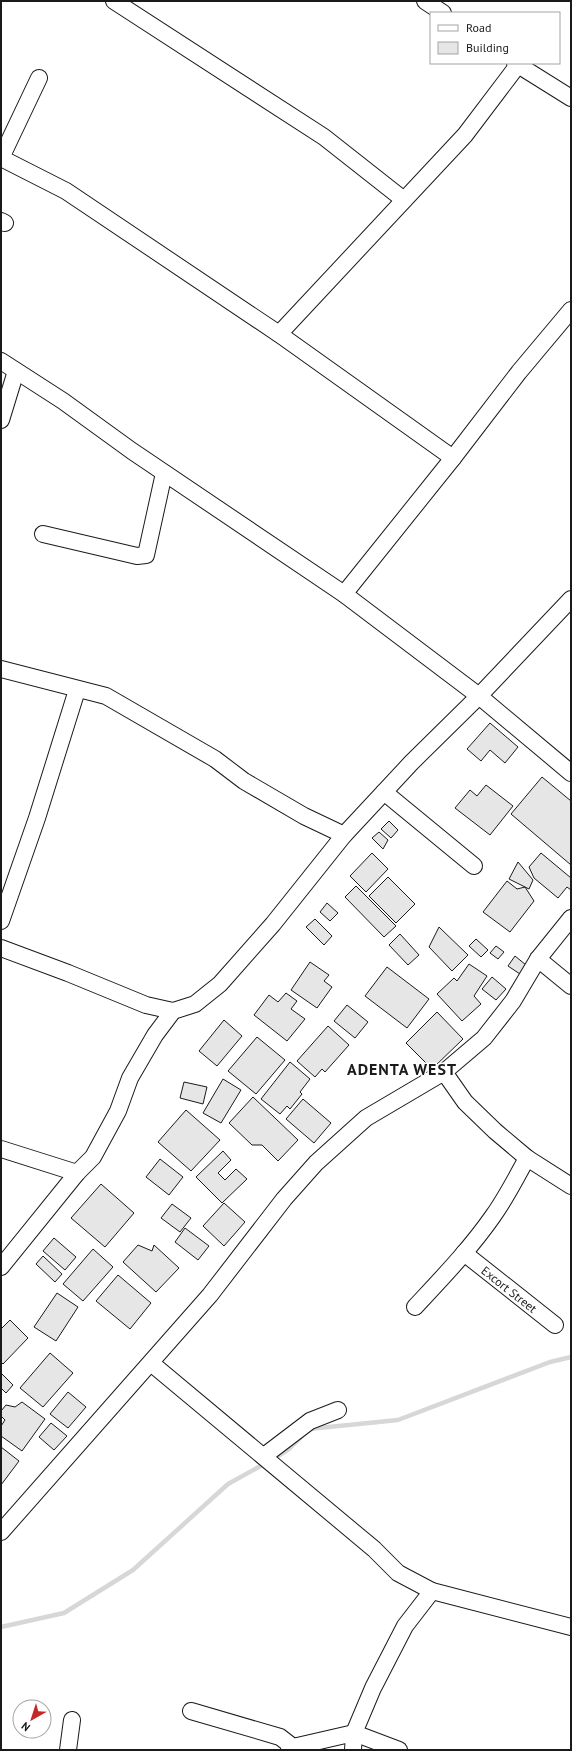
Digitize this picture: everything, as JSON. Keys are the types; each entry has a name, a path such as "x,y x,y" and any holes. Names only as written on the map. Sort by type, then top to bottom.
{"street":[{"path":"114,1 324,138 404,200"},
{"path":"425,1 441,12"},
{"path":"279,334 465,135 516,64 571,98"},
{"path":"39,78 1,158 66,191 279,334 453,458"},
{"path":"344,594 453,458 519,372 571,310"},
{"path":"1,361 63,401 164,473 344,594 479,696 571,773"},
{"path":"1,420 16,371"},
{"path":"43,534 137,556 146,555 164,473"},
{"path":"1,948 68,973 146,1005 173,1011 195,1004 220,984 273,924 344,835 411,763 479,696 571,599"},
{"path":"1,670 106,696 215,759 244,781 304,816 344,835"},
{"path":"1,921 37,818 77,690"},
{"path":"384,792 474,866"},
{"path":"1,1532 210,1295 284,1199 316,1163 366,1118 444,1072 484,1038 513,1001 538,959 571,918"},
{"path":"538,959 571,986"},
{"path":"1,1267 77,1173 93,1157 118,1111 130,1078 156,1035 173,1011"},
{"path":"444,1072 464,1102 527,1158 571,1186"},
{"path":"1,1149 77,1173"},
{"path":"415,1307 464,1253 492,1217 527,1158"},
{"name":"Excort Street","path":"464,1253 555,1325"},
{"path":"151,1363 374,1549 398,1572 432,1591 571,1627"},
{"path":"264,1456 310,1421 338,1410"},
{"path":"354,1750 354,1733 373,1688 405,1626 432,1591"},
{"path":"191,1711 280,1737 291,1749 354,1733 399,1750"},
{"path":"68,1750 72,1720"}],"building":[{"path":"490,723 518,747 505,763 490,750 481,761 467,749"},
{"path":"542,777 571,801 571,865 511,814"},
{"path":"486,785 513,806 490,835 455,808 470,790 477,796"},
{"path":"389,821 398,830 391,838 381,829"},
{"path":"379,832 388,840 383,849 372,838"},
{"path":"372,853 388,869 366,892 350,876"},
{"path":"541,853 571,878 571,890 567,887 558,898 534,878 529,867"},
{"path":"518,862 533,880 529,889 509,879"},
{"path":"388,877 415,904 396,923 369,896"},
{"path":"507,881 517,889 525,887 534,901 510,932 483,912"},
{"path":"356,886 396,926 384,937 345,897"},
{"path":"327,903 338,913 330,921 320,912"},
{"path":"315,919 332,936 324,945 306,927"},
{"path":"439,927 468,955 452,971 429,947"},
{"path":"400,934 419,955 408,965 389,945"},
{"path":"476,939 488,950 481,957 469,946"},
{"path":"496,946 504,952 498,959 490,953"},
{"path":"515,956 526,965 520,974 508,966"},
{"path":"310,962 329,975 324,981 332,987 317,1008 291,990"},
{"path":"469,964 487,976 474,996 481,1004 462,1021 437,994 454,978 457,981"},
{"path":"387,967 429,999 407,1028 365,996"},
{"path":"492,977 506,989 496,1000 482,989"},
{"path":"286,993 297,1001 291,1009 305,1019 287,1041 254,1015 269,995 278,1002"},
{"path":"347,1005 368,1022 355,1038 334,1021"},
{"path":"437,1012 463,1039 432,1069 406,1043"},
{"path":"224,1020 242,1036 217,1066 199,1051"},
{"path":"328,1026 349,1045 325,1072 322,1069 315,1077 297,1061"},
{"path":"257,1037 285,1060 256,1094 228,1071"},
{"path":"290,1062 310,1079 300,1092 302,1094 290,1109 287,1106 280,1114 261,1099"},
{"path":"223,1079 241,1090 221,1123 203,1113"},
{"path":"184,1082 207,1087 203,1104 180,1098"},
{"path":"253,1097 298,1140 278,1161 262,1145 252,1145 229,1123"},
{"path":"303,1099 331,1123 314,1143 286,1119"},
{"path":"186,1110 220,1140 191,1171 158,1142"},
{"path":"223,1151 231,1160 218,1173 225,1180 236,1169 247,1179 222,1203 196,1177"},
{"path":"160,1159 183,1177 169,1195 146,1177"},
{"path":"101,1184 134,1213 105,1247 71,1218"},
{"path":"224,1203 245,1222 224,1246 203,1226"},
{"path":"172,1204 191,1218 180,1232 161,1218"},
{"path":"185,1228 209,1246 198,1260 175,1242"},
{"path":"54,1238 76,1257 65,1270 43,1251"},
{"path":"138,1245 152,1251 154,1245 179,1268 156,1292 123,1262"},
{"path":"93,1249 113,1267 83,1301 63,1284"},
{"path":"43,1256 62,1274 55,1282 36,1264"},
{"path":"118,1275 151,1303 130,1329 96,1301"},
{"path":"57,1293 78,1307 56,1341 34,1327"},
{"path":"10,1320 28,1338 3,1364 1,1362 1,1329"},
{"path":"50,1353 73,1373 43,1407 20,1388"},
{"path":"1,1373 13,1385 6,1393 1,1388"},
{"path":"68,1392 86,1407 68,1428 50,1414"},
{"path":"22,1402 45,1419 22,1451 1,1436 1,1426 5,1420 1,1416 1,1411 6,1405 15,1407"},
{"path":"51,1423 67,1436 54,1450 39,1437"},
{"path":"1,1447 19,1461 1,1485"}],"waterway":[{"path":"309,1429 398,1420 550,1362 571,1357"},
{"path":"272,1460 289,1449 302,1436"},
{"path":"1,1627 64,1613 133,1570 228,1484 266,1463"}],"district":[{"name":"ADENTA WEST","path":"402,1069"}]}
